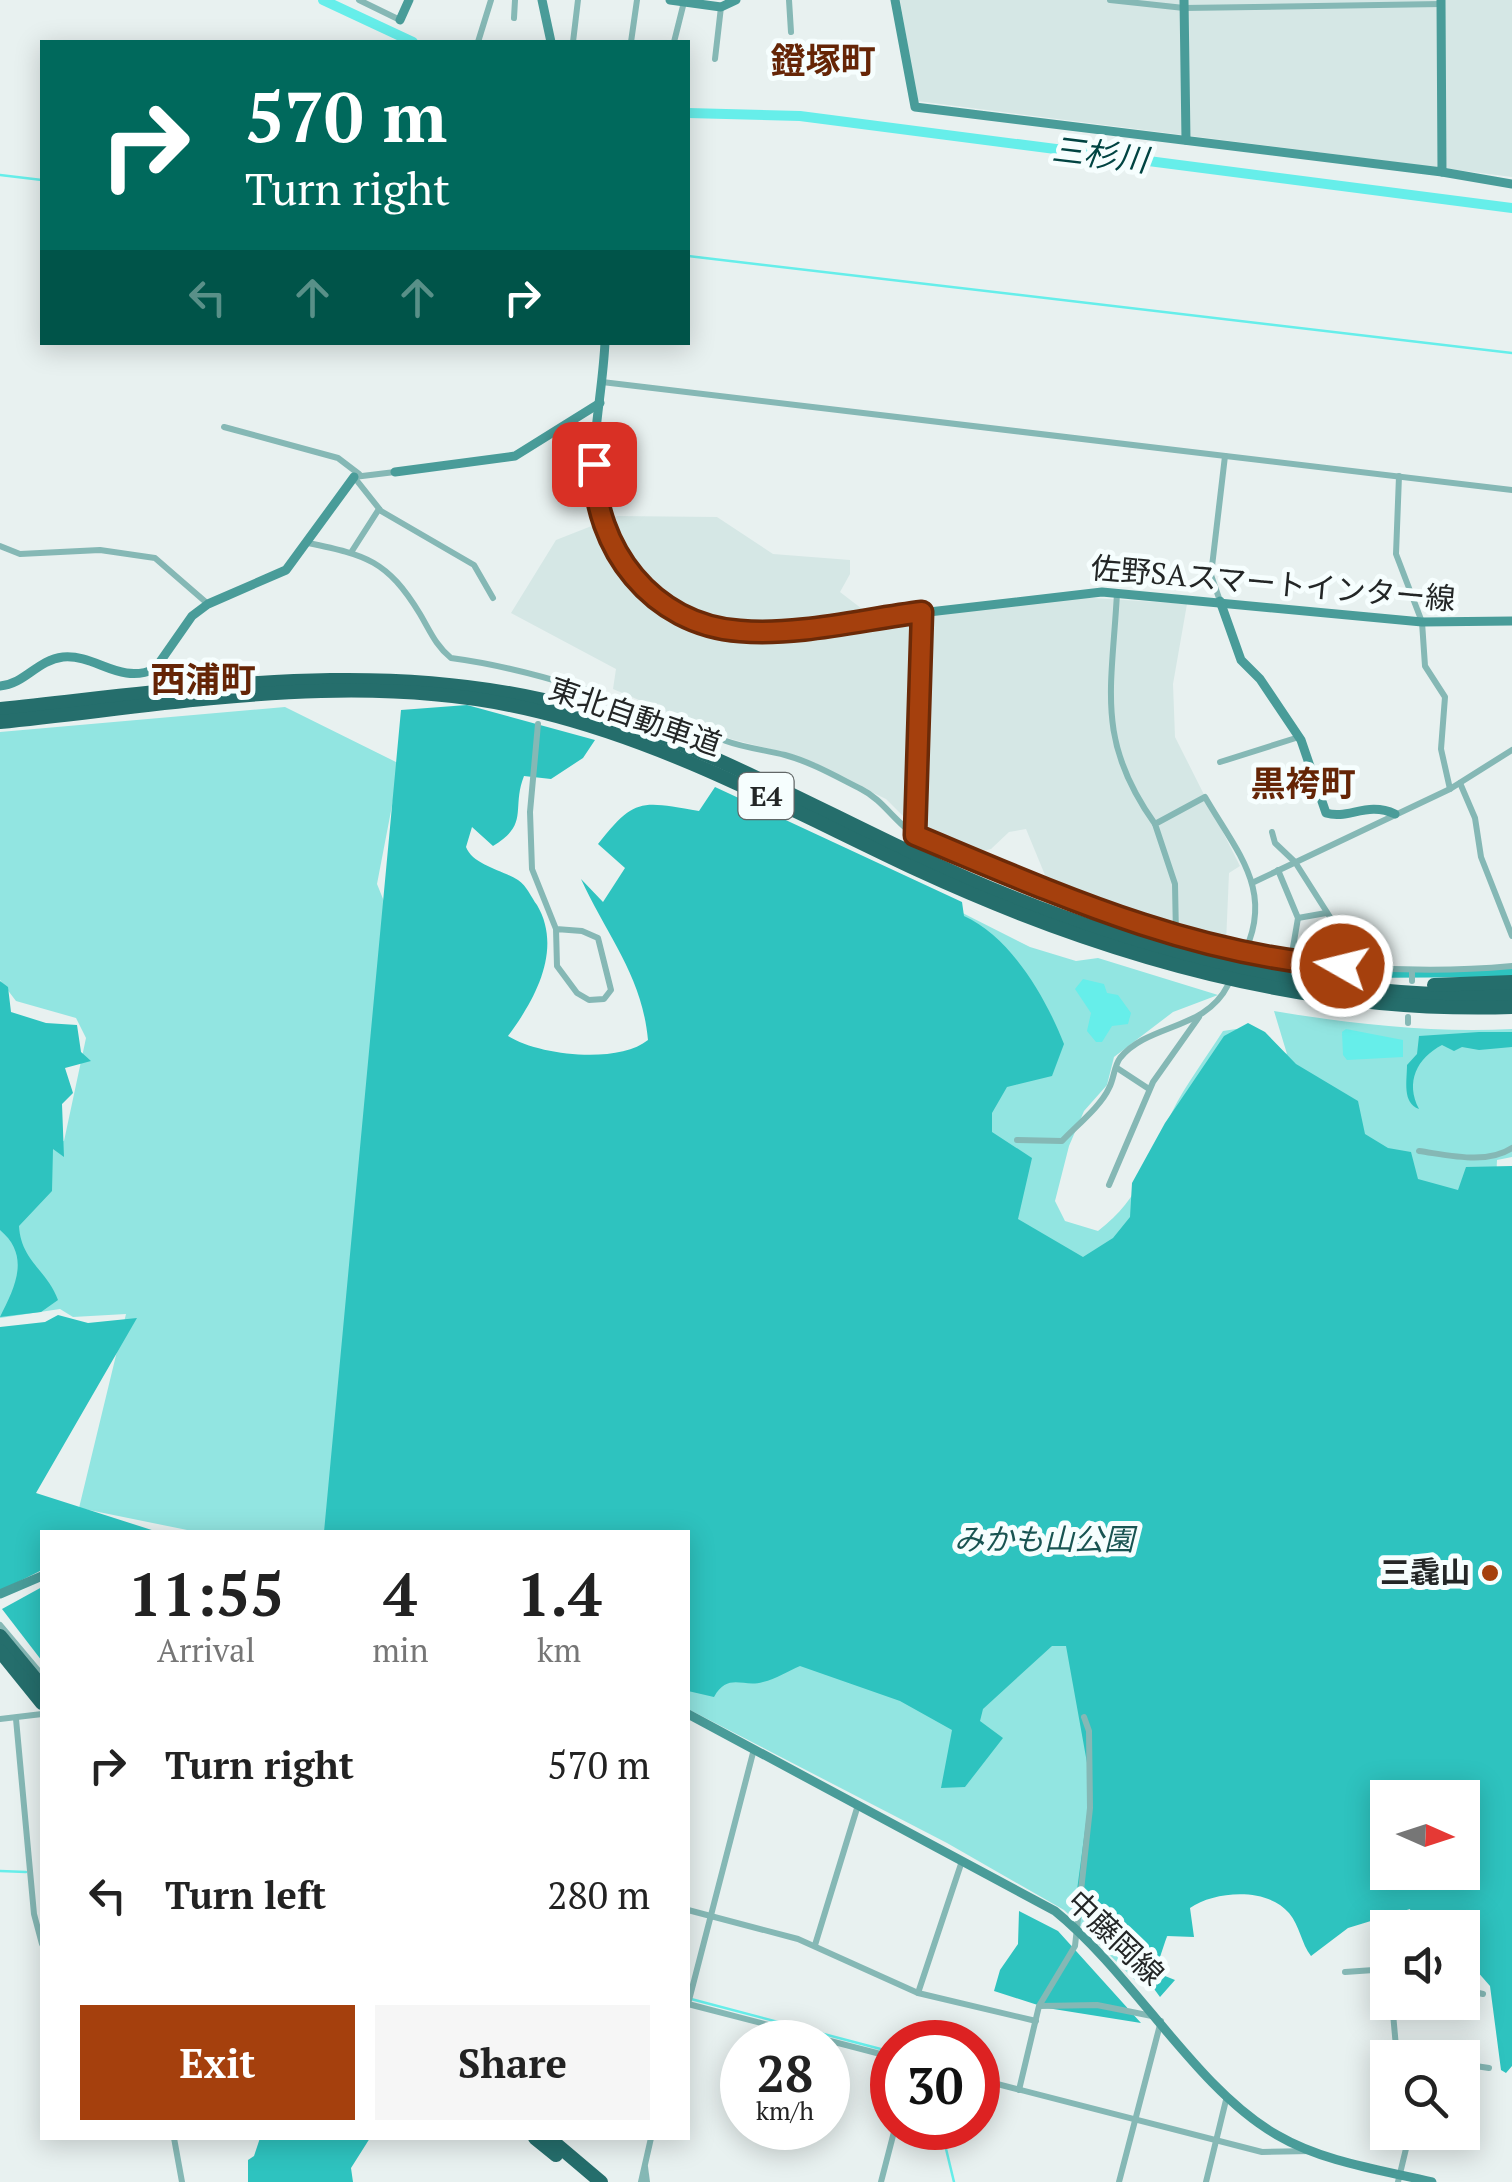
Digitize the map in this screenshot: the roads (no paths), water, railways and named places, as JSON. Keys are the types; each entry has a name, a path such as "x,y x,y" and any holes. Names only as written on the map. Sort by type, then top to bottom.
{"highway":[{"name":"東北自動車道","path":"0,709 334,678 444,682 540,698 684,745 948,870 1060,916 1184,954 1333,984 1432,994 1512,994"},
{"name":"東北自動車道","path":"0,722 295,692 405,692 505,704 658,748 958,888 1130,952 1230,978 1332,996 1444,1007 1512,1007"},
{"path":"1333,984 1512,982"},
{"path":"0,1636 40,1685"},
{"path":"0,1651 40,1701"},
{"path":"537,2140 586,2182"},
{"path":"551,2140 601,2182"}],"street":[{"path":"358,0 400,20 409,0"},
{"path":"479,40 490,0"},
{"path":"514,18 515,0"},
{"path":"542,0 551,40"},
{"path":"573,40 578,0"},
{"path":"631,40 637,0"},
{"path":"670,0 721,7 736,0"},
{"path":"790,0 791,32"},
{"path":"895,0 914,106 1512,184"},
{"path":"1110,0 1184,4 1440,2 1442,172"},
{"path":"674,40 684,2"},
{"path":"1184,4 1186,140"},
{"path":"715,59 721,7"},
{"name":"佐野SAスマートインター線","path":"605,345 594,480 601,522 626,568 665,605 704,624 739,631 1074,593 1117,592 1422,622 1468,625 1512,621"},
{"path":"602,382 1512,490"},
{"path":"0,686 20,682 40,665 62,658 118,674 150,672 192,616 208,604 274,578 308,542 356,476 515,456 600,402"},
{"path":"224,427 338,458 379,509 474,565 493,598"},
{"path":"1225,456 1211,575 1241,660 1260,679 1299,737 1329,816 1370,808 1395,814"},
{"path":"1400,476 1396,554 1422,622 1426,666 1446,702 1441,749 1450,789"},
{"path":"352,551 379,509"},
{"path":"308,542 352,551 392,574 437,647 451,658 549,684 604,692 727,742 788,756 884,802 915,835 1102,914 1243,955 1412,970 1512,966"},
{"path":"0,546 20,554 100,550 155,558 208,604"},
{"path":"1117,592 1109,720 1117,759 1132,792 1155,824 1175,884 1176,936"},
{"path":"915,835 922,612"},
{"path":"538,724 530,860 556,929 555,959 564,977 589,1000 604,999 611,990 598,938 582,931 556,929"},
{"path":"1220,762 1299,737"},
{"path":"1254,882 1450,789 1512,750"},
{"path":"1460,783 1476,818 1481,857 1512,936"},
{"path":"1155,824 1205,797 1254,882 1258,908 1243,955"},
{"path":"1272,832 1275,843 1295,862 1341,938 1342,966"},
{"path":"1278,870 1298,918 1290,959"},
{"path":"1298,918 1326,914"},
{"path":"1412,970 1412,980"},
{"path":"1017,1140 1062,1141 1108,1092 1120,1058 1153,1036 1215,1006 1228,985"},
{"path":"1109,1185 1149,1089 1200,1016"},
{"path":"1116,1068 1149,1089"},
{"path":"1420,1151 1466,1157 1501,1154 1512,1148"},
{"path":"0,1594 40,1577"},
{"path":"0,1625 40,1673"},
{"path":"0,1719 40,1714"},
{"name":"中藤岡線","path":"690,1715 1055,1911 1088,1938 1226,2096 1260,2124 1312,2151 1399,2178 1432,2182"},
{"path":"1019,2090 1039,2006 1075,1946 1090,1808 1089,1732 1084,1717"},
{"path":"16,1719 34,1914 40,1936"},
{"path":"690,1993 754,1750"},
{"path":"815,1946 859,1804"},
{"path":"918,1992 962,1859"},
{"path":"690,1911 815,1946 918,1992 1036,2021"},
{"path":"1345,1972 1370,1970"},
{"path":"690,2002 870,2051"},
{"path":"1039,2006 1097,2005 1159,2017 1119,2182"},
{"path":"1480,2067 1489,2068"},
{"path":"1000,2085 1268,2153 1312,2151"},
{"path":"1206,2182 1226,2096"},
{"path":"174,2140 182,2182"},
{"path":"644,2182 651,2140"},
{"path":"881,2182 889,2150"},
{"path":"1399,2178 1406,2150"}],"waterway":[{"name":"三杉川","path":"323,0 409,40"},
{"name":"三杉川","path":"690,113 800,116 1512,208"},
{"path":"0,175 40,180"},
{"path":"690,256 1512,353"},
{"path":"0,1871 26,1872"},
{"path":"691,1999 870,2046"},
{"path":"946,2150 954,2182"}],"place":[{"name":"三毳山","path":"1490,1573"}],"district":[{"name":"鐙塚町","path":"823,61"},
{"name":"西浦町","path":"203,680"},
{"name":"黒袴町","path":"1303,784"}],"park label":[{"name":"みかも山公園","path":"1044,1540"}]}
